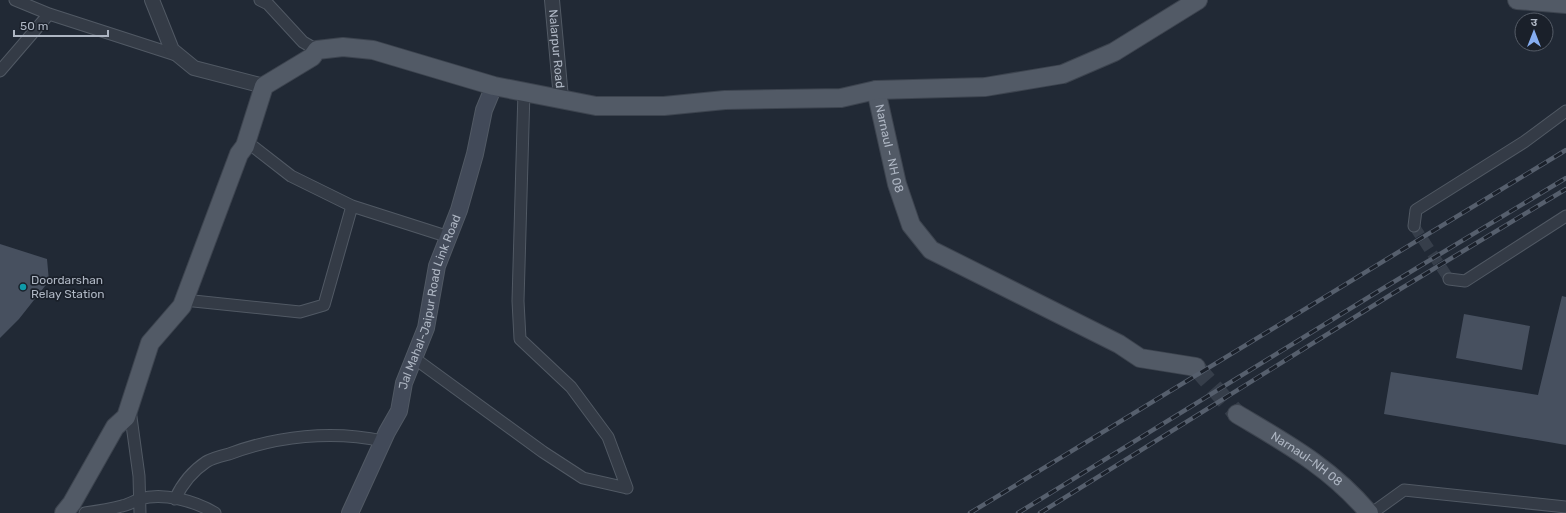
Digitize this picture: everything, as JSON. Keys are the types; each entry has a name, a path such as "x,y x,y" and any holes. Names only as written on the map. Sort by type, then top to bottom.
{"main road":[{"name":"Narnaul - NH 08","path":"1196,367 1140,358 1119,344 931,250 911,225 897,184 876,90 985,87 1063,74 1114,52 1198,0"},
{"path":"1517,0 1566,4"},
{"path":"64,513 72,503 115,427 126,416 150,343 182,306 239,154 246,141 264,86 312,56 318,50 343,46 373,50 494,86 596,106 664,106 725,100 841,98 876,90"},
{"name":"Jal Mahal-Jaipur Road Link Road","path":"350,513 382,440 399,411 404,383 426,328 437,266 459,210 475,154 484,110 494,86"},
{"name":"Narnaul-NH 08","path":"1237,414 1312,459 1352,492 1371,513"}],"street":[{"path":"15,0 49,14 179,56"},
{"path":"152,0 172,50 194,68 264,86"},
{"path":"260,0 268,4 303,42 318,50"},
{"name":"Nalarpur Road","path":"552,0 561,98"},
{"path":"0,71 49,14"},
{"path":"414,358 543,452 583,478 627,488 608,437 571,387 520,339 518,301 524,91"},
{"path":"1414,226 1416,210 1524,142 1566,111"},
{"path":"246,141 291,176 352,206 449,237"},
{"path":"184,300 300,312 324,304 352,206"},
{"path":"1449,279 1465,280 1566,216"},
{"path":"129,405 139,476 140,513"},
{"path":"175,499 184,481 206,462 244,448 309,435 366,437 382,440"},
{"path":"1371,513 1404,490 1566,507"},
{"path":"85,513 124,506 140,499 175,499 203,506 215,513"}],"building":[{"name":"Doordarshan Relay Station","path":"0,244 47,259 49,281 19,319 0,338"},
{"path":"1562,296 1566,297 1566,445 1384,414 1391,372 1538,395"},
{"path":"1464,314 1530,326 1522,370 1456,358"}],"tunnel":[{"path":"1414,226 1449,279"},
{"path":"1196,367 1237,414"}],"railway":[{"path":"970,513 1566,150"},
{"path":"1018,513 1382,289 1566,178"},
{"path":"1040,513 1392,294 1566,189"}],"place":[{"name":"Doordarshan Relay Station","path":"23,287"}]}
